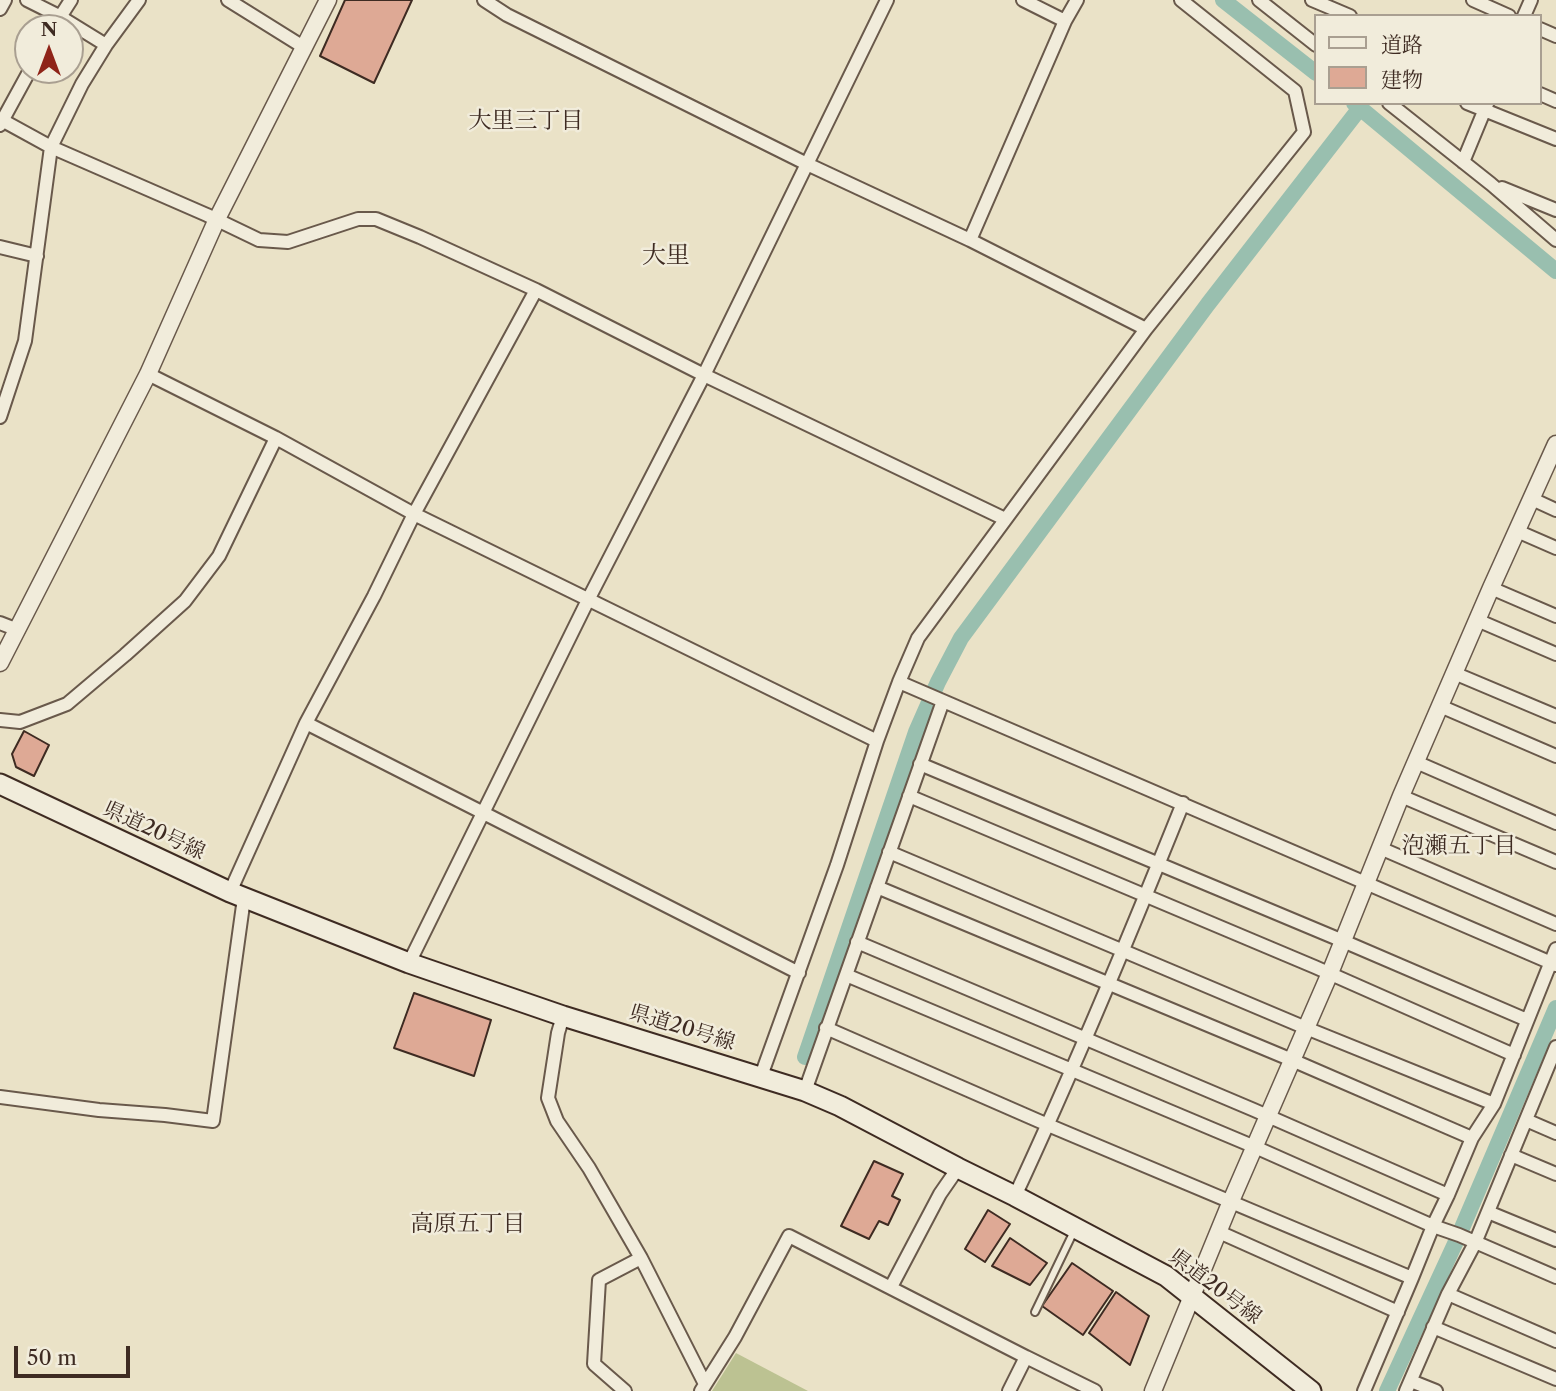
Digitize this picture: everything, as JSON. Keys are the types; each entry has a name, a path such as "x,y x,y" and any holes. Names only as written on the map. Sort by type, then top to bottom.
{"main road":[{"name":"県道20号線","path":"0,783 237,895 409,963 563,1016 761,1076 840,1106 1166,1276 1311,1391"}],"street":[{"path":"0,9 5,0"},
{"path":"27,0 45,14"},
{"path":"0,417 25,341 51,147 82,84 139,0"},
{"path":"228,0 305,48"},
{"path":"0,663 148,374 217,219 328,0"},
{"path":"484,0 507,15 807,164 970,240 1146,329"},
{"path":"409,963 589,598 704,375 887,0"},
{"path":"1023,0 1065,21"},
{"path":"970,240 1065,21 1077,0"},
{"path":"761,1076 837,865 877,741 918,638 1146,329 1304,132 1295,91 1181,0"},
{"path":"1259,0 1314,42"},
{"path":"1311,0 1345,14"},
{"path":"1473,0 1504,14"},
{"path":"84,35 106,46"},
{"path":"22,84 1,121 51,147 259,240 288,242 358,219 376,219 536,290 704,375 1006,519"},
{"path":"1392,105 1492,184 1556,240"},
{"path":"1463,162 1486,107 1556,139"},
{"path":"1492,184 1556,210"},
{"path":"0,247 37,256"},
{"path":"0,1097 213,1121 237,895 306,723 374,596 414,514 536,290"},
{"path":"148,374 414,514 877,741"},
{"path":"0,720 20,722 67,704 185,601 219,556 276,439"},
{"path":"1153,1391 1231,1201 1330,973 1401,796 1556,444"},
{"path":"1532,499 1556,510"},
{"path":"1517,531 1556,548"},
{"path":"1491,588 1556,616"},
{"path":"1477,620 1556,654"},
{"path":"0,623 18,630"},
{"path":"1454,673 1556,716"},
{"path":"899,682 1553,964"},
{"path":"805,1091 943,701"},
{"path":"1440,706 1556,756"},
{"path":"306,723 799,973"},
{"path":"1416,762 1556,823"},
{"path":"920,764 1527,1020"},
{"path":"909,796 1330,973 1514,1055"},
{"path":"1401,796 1556,862"},
{"path":"1016,1196 1109,983 1183,803"},
{"path":"1380,848 1556,924"},
{"path":"889,852 1306,1028 1494,1104"},
{"path":"877,887 1472,1138"},
{"path":"857,942 1448,1195"},
{"path":"1364,1391 1472,1138 1494,1104 1527,1020 1553,964 1556,949"},
{"path":"846,975 1556,1277"},
{"path":"563,1016 548,1098 557,1121 589,1168 641,1258 703,1388"},
{"path":"827,1028 1048,1125 1412,1278"},
{"path":"1436,1391 1408,1386 1448,1294 1475,1243 1526,1120 1552,1070 1556,1047"},
{"path":"1526,1120 1556,1133"},
{"path":"1511,1155 1556,1174"},
{"path":"891,1287 940,1194 958,1168"},
{"path":"1488,1212 1556,1240"},
{"path":"1219,1232 1398,1312"},
{"path":"703,1388 735,1337 789,1236 1095,1391"},
{"path":"625,1391 594,1364 599,1280 641,1258"},
{"path":"1448,1294 1556,1341"},
{"path":"1433,1327 1556,1379"},
{"path":"1009,1391 1026,1357"}],"lane":[{"path":"1035,1312 1076,1227"}],"green space":[{"path":"736,1353 808,1391 712,1391"}],"building":[{"path":"345,0 412,0 374,83 320,56"},
{"path":"24,731 49,745 34,776 16,767 12,754"},
{"path":"414,993 491,1020 474,1076 394,1048"},
{"path":"874,1161 903,1174 892,1196 900,1200 888,1225 879,1221 869,1239 841,1226"},
{"path":"988,1210 1010,1224 985,1262 965,1249"},
{"path":"1010,1238 1047,1263 1030,1285 992,1266"},
{"path":"1072,1263 1113,1291 1083,1335 1042,1306"},
{"path":"1116,1292 1149,1316 1130,1365 1089,1333"}],"waterway":[{"path":"1223,0 1314,71"},
{"path":"1356,105 1556,271"},
{"path":"805,1057 916,732 961,638 1208,304 1360,108"},
{"path":"1387,1391 1459,1235 1556,1008"}],"district":[{"name":"大里三丁目","path":"526,121"},
{"name":"大里","path":"666,256"},
{"name":"泡瀬五丁目","path":"1459,846"},
{"name":"高原五丁目","path":"468,1224"}]}
